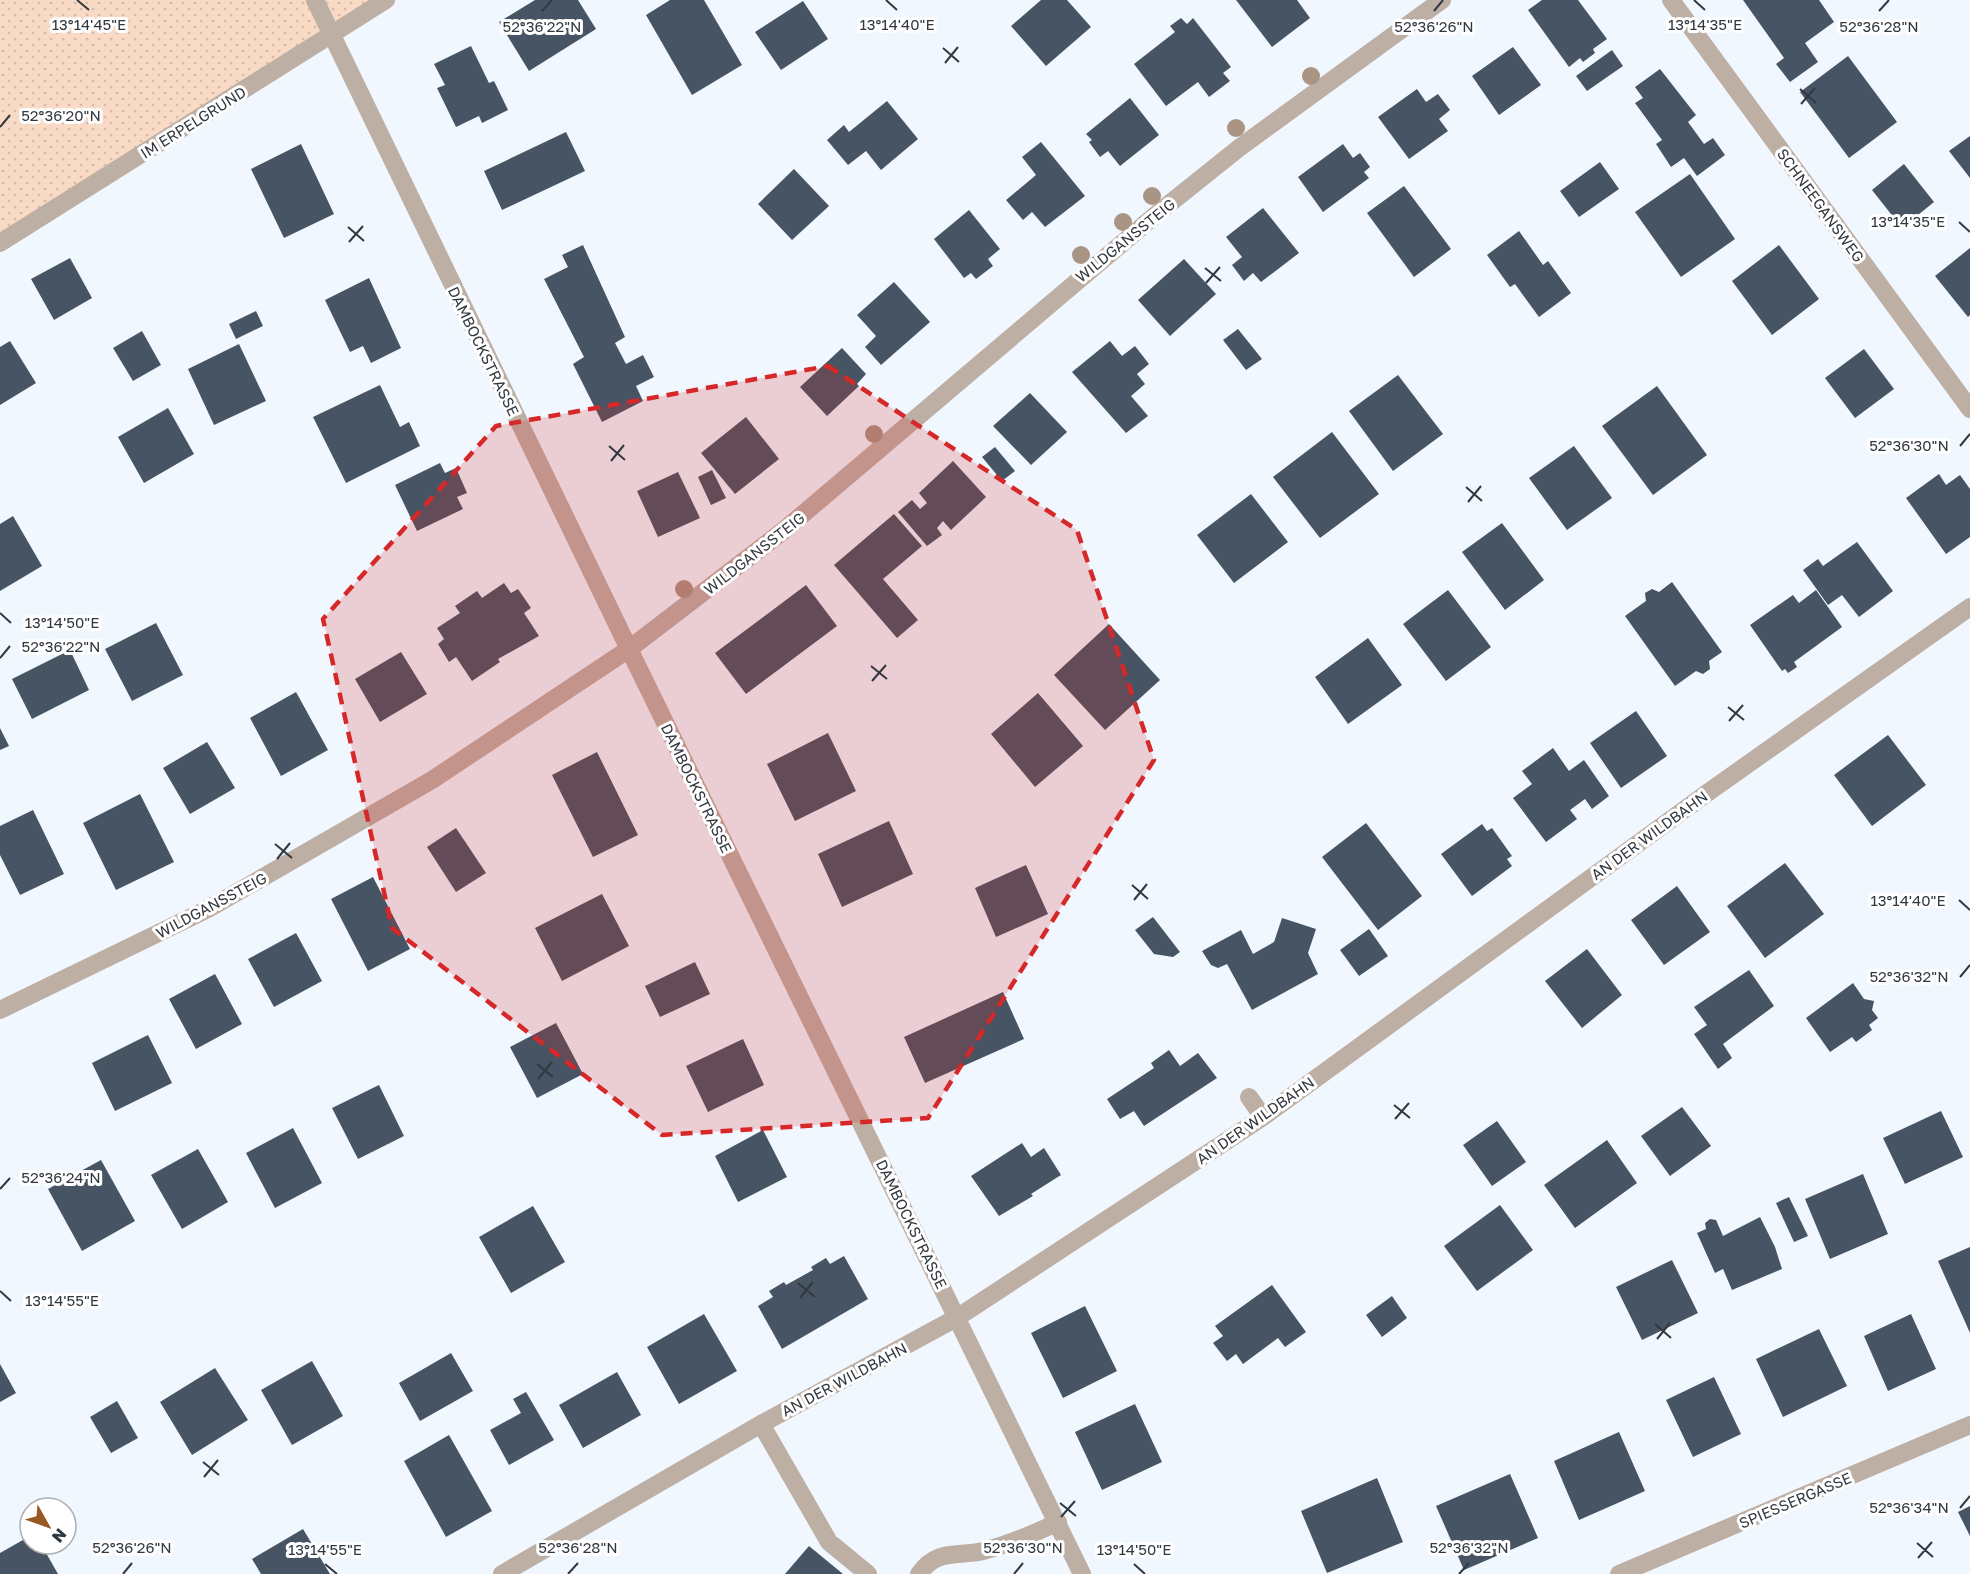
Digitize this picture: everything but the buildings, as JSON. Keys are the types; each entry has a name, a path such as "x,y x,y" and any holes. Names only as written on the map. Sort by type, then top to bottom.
{"street":[{"name":"DAMBOCKSTRASSE","path":"315,0 629,650 1082,1574"},
{"name":"IM ERPELGRUND","path":"0,243 386,0"},
{"name":"WILDGANSSTEIG","path":"0,1010 218,903 432,780 629,650 783,531 1159,212 1239,148 1442,0"},
{"name":"SCHNEEGANSWEG","path":"1671,0 1970,409"},
{"name":"AN DER WILDBAHN","path":"502,1574 761,1424 958,1317 1263,1117 1710,791 1970,606"},
{"path":"1249,1096 1263,1117"},
{"path":"761,1424 829,1542 868,1574"},
{"name":"SPIESSERGASSE","path":"1619,1574 1970,1425"},
{"path":"919,1574 926,1565 948,1553 981,1551 1034,1534 1058,1522"}],"highlighted area":[{"path":"828,366 1077,530 1154,760 928,1118 662,1135 392,928 323,619 496,426"}],"shaded area":[{"path":"0,0 386,0 0,243"}]}
